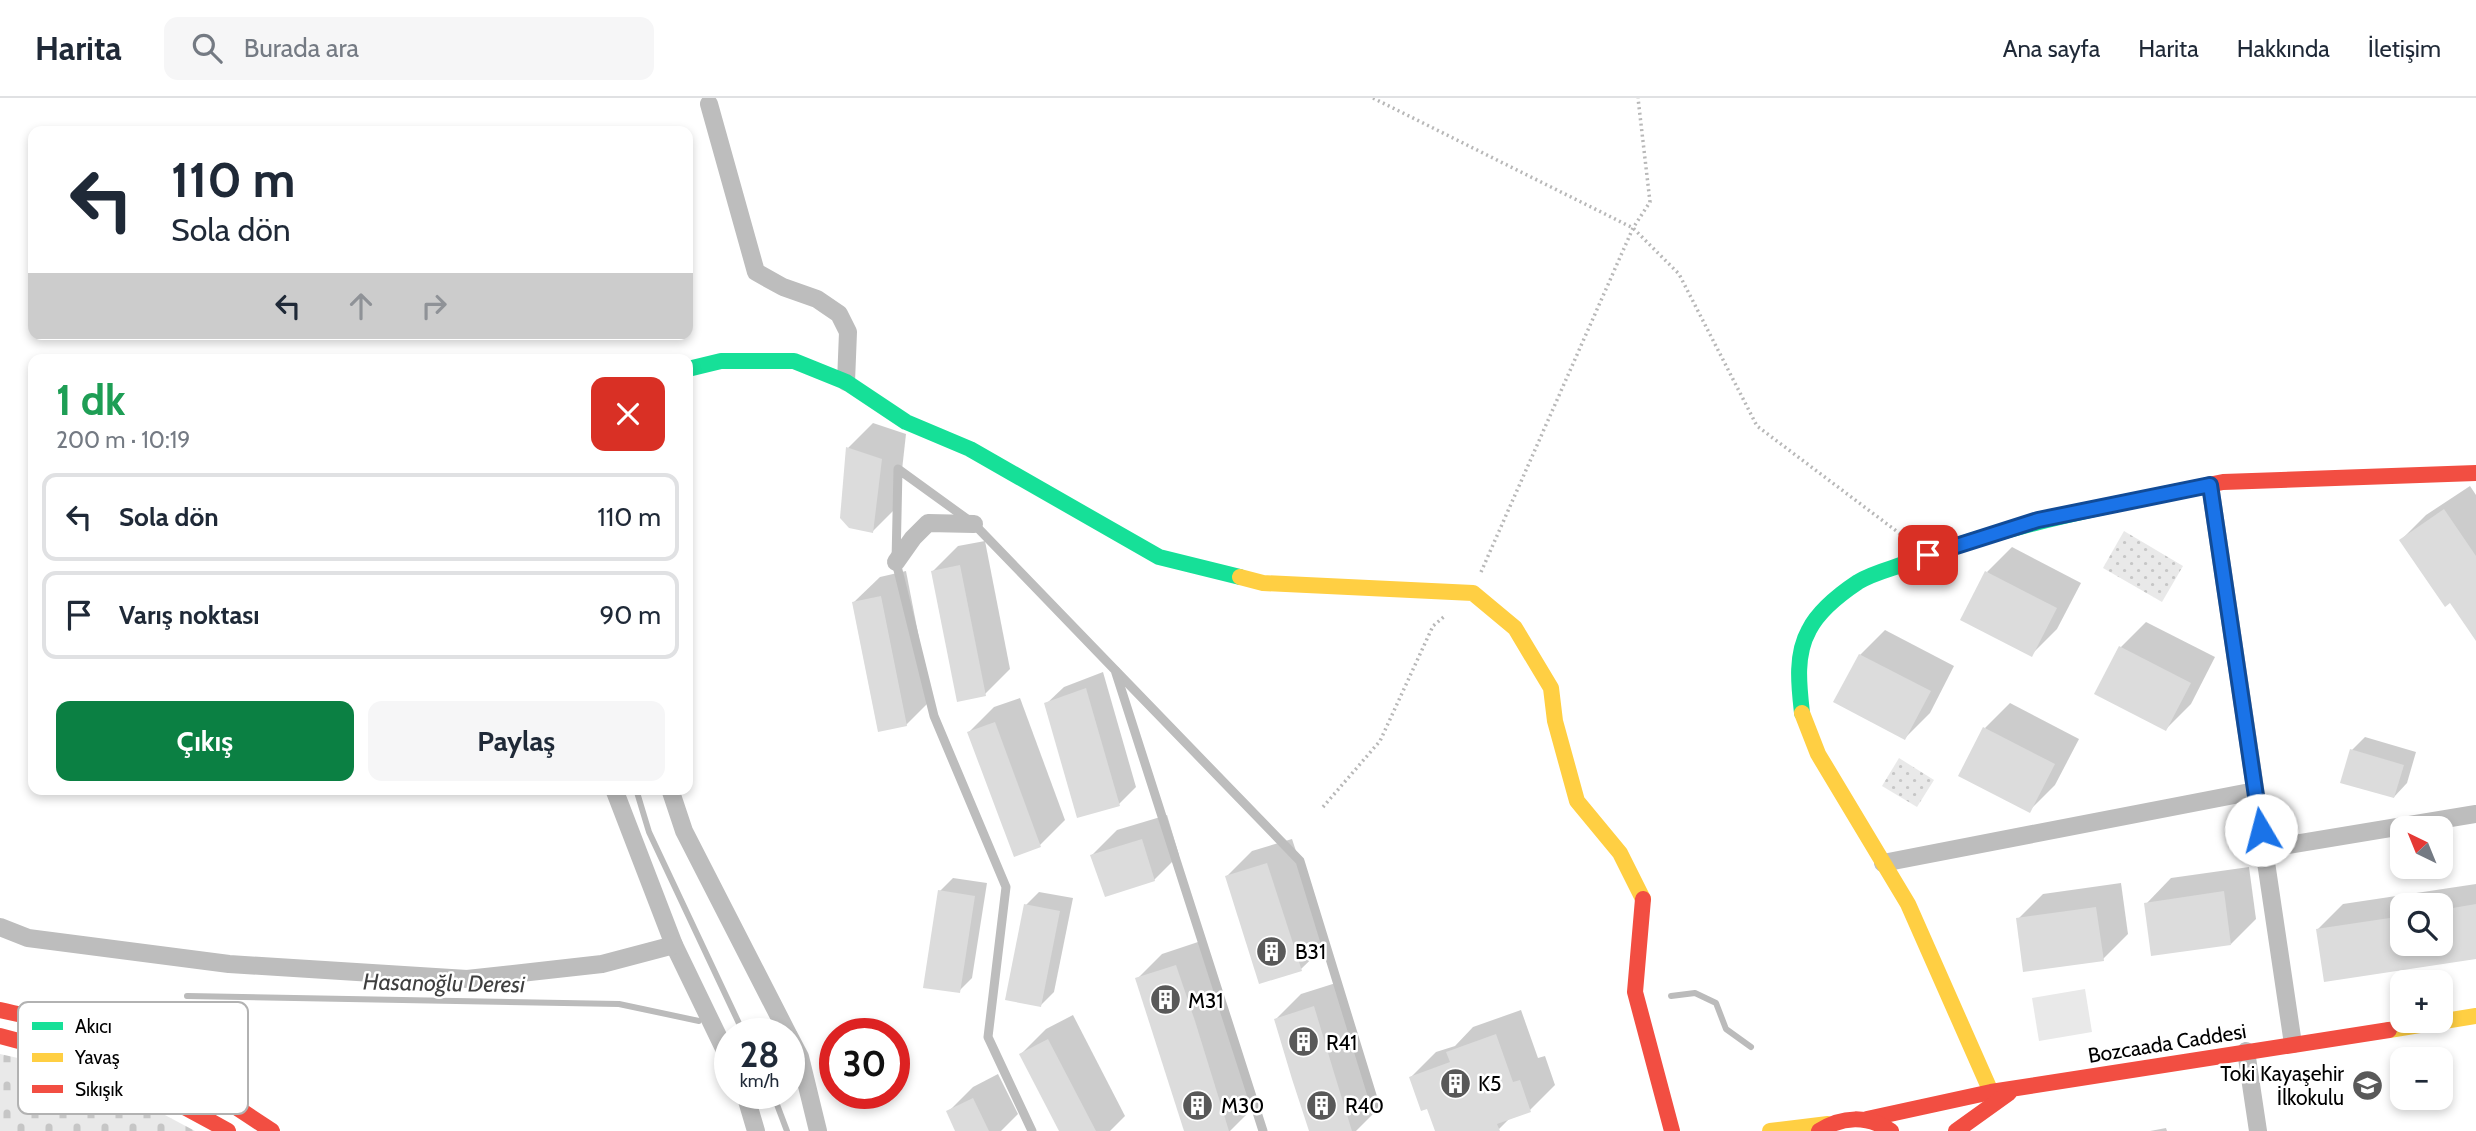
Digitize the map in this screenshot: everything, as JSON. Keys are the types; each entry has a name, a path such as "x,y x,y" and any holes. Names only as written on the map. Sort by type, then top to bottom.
{"street":[{"path":"709,104 756,272 783,287 817,299 839,314 848,332 846,382"},
{"path":"693,368 721,361 794,361 846,382 906,422 970,449 1159,558 1263,583 1472,593 1514,628 1551,688 1555,721 1577,801 1620,853 1644,900 1635,992 1672,1131"},
{"path":"1991,1091 1908,904 1818,754 1803,719 1799,683 1801,650 1809,629 1826,606 1860,581 1928,555 2038,520 2210,485 2476,473"},
{"path":"2210,485 2293,1044"},
{"path":"896,562 928,523 974,524"},
{"path":"1883,863 2255,791"},
{"path":"616,795 674,945 714,1028"},
{"path":"672,795 684,831 780,1018"},
{"path":"2264,849 2476,814"},
{"path":"0,927 28,938 229,964 467,979 602,964 674,945"},
{"path":"0,1010 18,1014"},
{"name":"Bozcaada Caddesi","path":"1823,1127 1991,1091 2476,1016"},
{"path":"0,1036 18,1041"},
{"path":"2246,1051 2258,1131"},
{"path":"805,1078 818,1131"},
{"path":"1956,1131 2014,1089"},
{"path":"749,1109 756,1131"},
{"path":"199,1114 228,1131"},
{"path":"247,1114 272,1131"},
{"path":"1867,1119 1891,1131"},
{"path":"1770,1131 1823,1127"}],"lane":[{"path":"1032,1131 988,1037 1006,887 934,716 896,562 898,469 974,524 1300,861 1375,1105"},
{"path":"1115,670 1263,1131"}],"path":[{"path":"1373,98 1633,228 1679,274 1757,426 1928,555"},
{"path":"1323,807 1380,741 1433,626 1472,593 1633,228 1650,202 1638,98"}],"green space":[{"path":"2124,531 2183,566 2162,602 2103,568"},
{"path":"1899,758 1934,780 1917,807 1882,786"},
{"path":"2085,989 2092,1032 2039,1041 2032,998"},
{"path":"0,1054 18,1058 18,1114 163,1114 195,1131 0,1131"}],"building":[{"path":"846,447 882,459 873,533 849,528 840,518"},
{"path":"2444,509 2476,556 2476,641 2450,603 2445,607 2399,540"},
{"path":"960,565 986,696 957,702 931,571"},
{"path":"1985,571 2057,608 2032,657 1960,620"},
{"path":"881,596 907,726 878,732 852,602"},
{"path":"2119,646 2191,683 2166,731 2094,694"},
{"path":"1859,654 1931,691 1905,740 1833,702"},
{"path":"1086,688 1120,806 1077,818 1044,703"},
{"path":"995,722 1041,847 1014,857 967,732"},
{"path":"1983,727 2055,764 2030,813 1958,776"},
{"path":"2350,749 2404,765 2394,798 2340,783"},
{"path":"1142,839 1155,881 1105,897 1090,855"},
{"path":"1267,863 1302,971 1259,984 1225,876"},
{"path":"938,890 975,896 960,993 923,988"},
{"path":"2224,891 2231,945 2151,956 2144,903"},
{"path":"1024,904 1060,911 1041,1007 1005,1000"},
{"path":"2476,904 2476,959 2324,982 2316,929 2390,918 2390,956 2453,956 2453,908"},
{"path":"2096,907 2104,961 2023,972 2016,918"},
{"path":"1176,965 1229,1131 1184,1131 1135,978"},
{"path":"1314,1006 1352,1131 1309,1131 1292,1079 1274,1019"},
{"name":"K5","path":"1496,1034 1513,1082 1520,1080 1531,1112 1497,1124 1500,1131 1435,1131 1427,1109 1421,1111 1409,1077 1450,1062 1446,1052"},
{"path":"1048,1039 1096,1131 1059,1131 1019,1054"},
{"path":"973,1098 989,1131 955,1131 946,1111"}],"waterway":[{"name":"Hasanoğlu Deresi","path":"638,795 649,832 736,1018"},
{"path":"1671,996 1695,993 1716,1003 1726,1029 1751,1047"},
{"name":"Hasanoğlu Deresi","path":"187,996 619,1004 699,1021"},
{"name":"Hasanoğlu Deresi","path":"779,1109 787,1131"}],"traffic: fast":[{"path":"693,368 721,361 794,361 846,382 906,422 970,449 1159,557 1240,577"},
{"path":"1802,713 1799,671 1805,640 1824,609 1858,582 1945,549 2011,529 2179,491"}],"traffic: slow":[{"path":"1240,577 1263,583 1473,593 1515,628 1551,688 1555,721 1577,801 1620,853 1643,899"},
{"path":"1802,713 1818,754 1908,904 1991,1092"},
{"path":"2389,1030 2476,1016"},
{"path":"1770,1131 1828,1124"}],"traffic: jam":[{"path":"2179,491 2223,482 2476,473"},
{"path":"1643,899 1635,992 1672,1131"},
{"path":"0,1010 18,1014"},
{"path":"1867,1119 1991,1092 2389,1030"},
{"path":"0,1036 18,1041"},
{"path":"1956,1131 2009,1093"},
{"path":"197,1114 228,1131"},
{"path":"247,1114 272,1131"},
{"path":"1819,1131 1837,1122 1855,1119 1873,1122 1891,1131"}],"place":[{"name":"B31","path":"1272,951"},
{"name":"M31","path":"1165,1000"},
{"name":"R41","path":"1303,1042"},
{"name":"K5","path":"1455,1083"},
{"name":"Toki Kayaşehir İlkokulu","path":"2367,1085"},
{"name":"M30","path":"1198,1105"},
{"name":"R40","path":"1322,1105"}],"route":[{"path":"1928,555 2038,520 2210,485 2261,830"}]}
